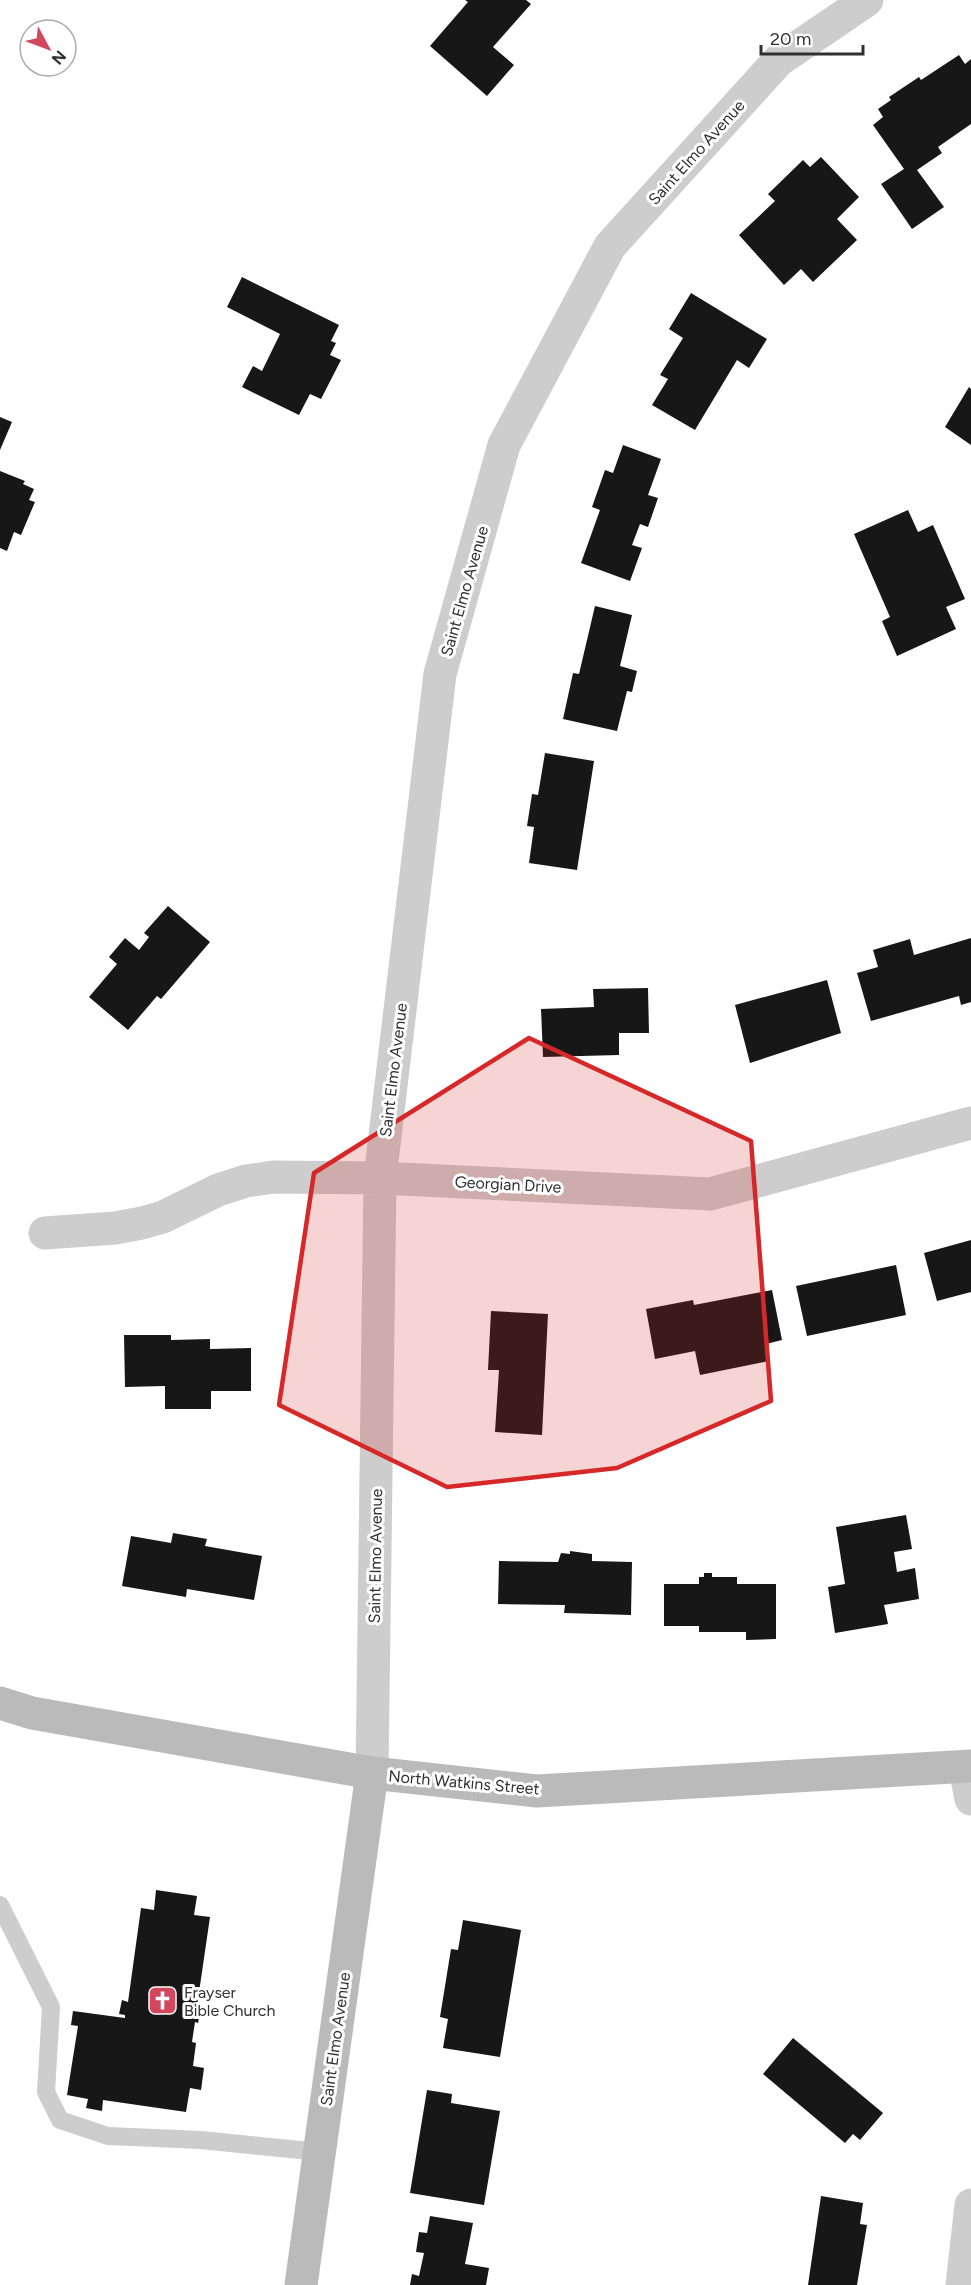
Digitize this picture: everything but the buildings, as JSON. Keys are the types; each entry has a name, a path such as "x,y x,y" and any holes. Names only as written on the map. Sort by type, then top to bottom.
{"main road":[{"name":"North Watkins Street","path":"0,1703 32,1713 372,1773 537,1791 969,1778"},
{"name":"Saint Elmo Avenue","path":"301,2285 372,1773"}],"street":[{"name":"Saint Elmo Avenue","path":"372,1773 380,1178 440,674 504,445 610,246 779,60 867,0"},
{"name":"Georgian Drive","path":"45,1233 115,1228 142,1223 163,1217 218,1190 246,1180 274,1177 380,1178 710,1194 971,1123"},
{"path":"962,2285 971,2205"}],"lane":[{"path":"0,1905 51,2007 46,2092 60,2120 108,2136 201,2140 320,2152"}],"highlighted area":[{"path":"529,1038 751,1141 771,1401 617,1468 447,1487 279,1405 314,1173"}],"place":[{"name":"Frayser Bible Church","path":"163,2001"}]}
